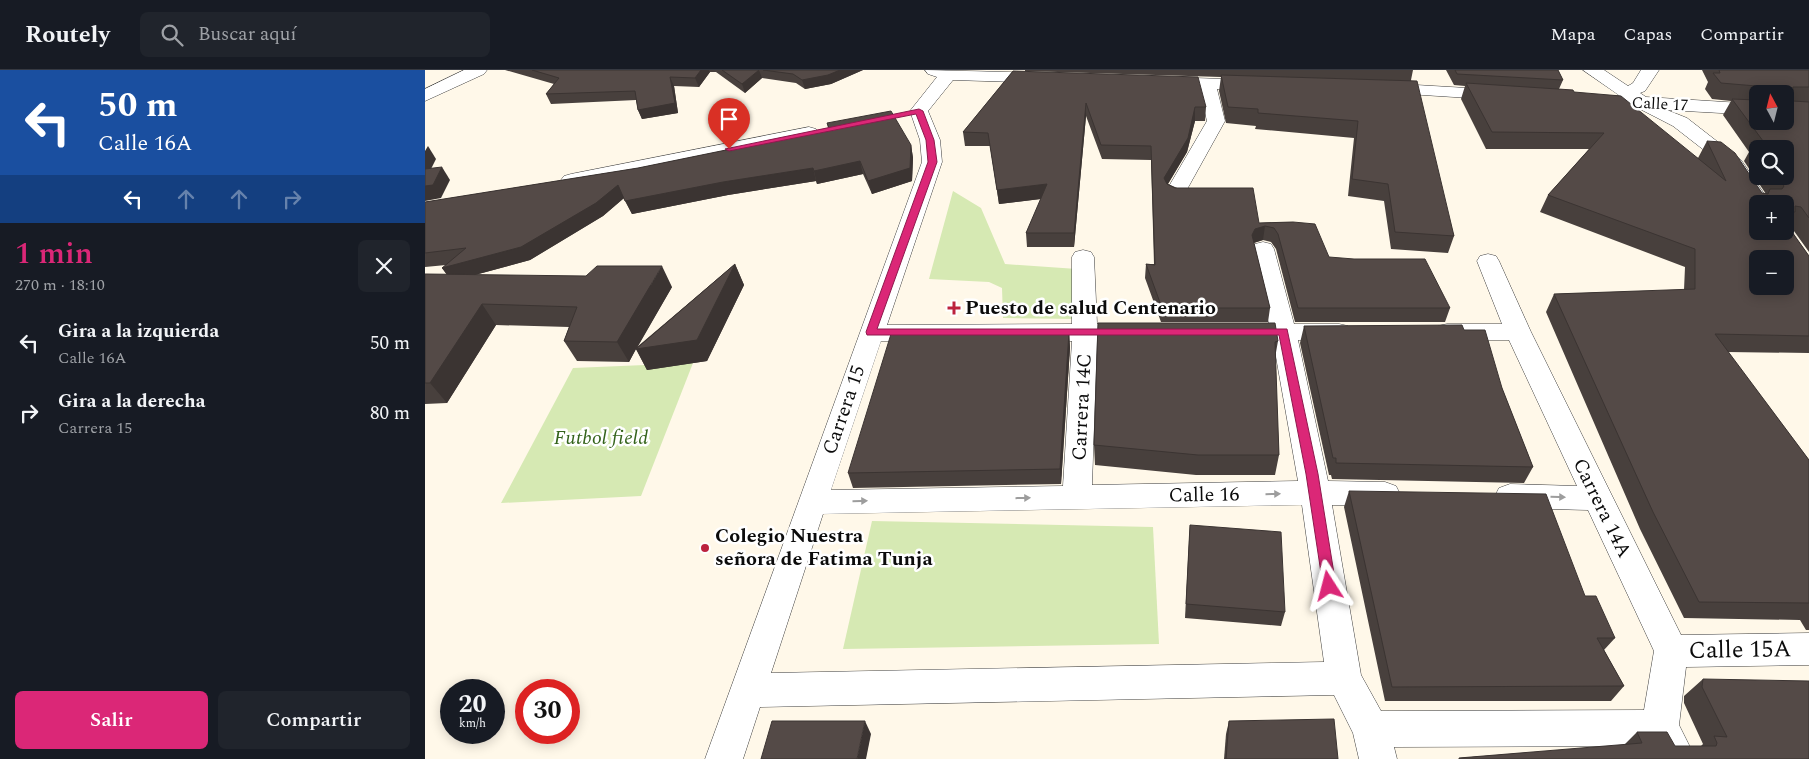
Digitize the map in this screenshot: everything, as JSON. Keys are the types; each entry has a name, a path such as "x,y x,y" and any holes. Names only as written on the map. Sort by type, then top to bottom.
{"street":[{"path":"425,96 478,70"},
{"path":"1404,89 1408,70"},
{"path":"1592,70 1641,102 1681,122 1734,164"},
{"path":"1650,70 1639,87 1641,102 1661,124 1753,195"},
{"path":"945,72 1067,79"},
{"name":"Carrera 15","path":"725,759 811,502 932,162 930,140 909,113 945,72"},
{"path":"1146,81 1275,85"},
{"path":"1175,193 1216,121 1211,95 1205,83"},
{"path":"1364,88 1519,96"},
{"name":"Calle 17","path":"1576,100 1749,108"},
{"path":"1715,107 1712,124 1718,143 1755,195"},
{"path":"551,184 832,128"},
{"path":"1263,249 1284,332 1315,493 1344,678 1374,744 1661,728"},
{"name":"Carrera 14C","path":"1077,497 1085,332 1083,257"},
{"name":"Carrera 14A","path":"1488,261 1518,332 1671,651"},
{"path":"871,332 1165,332"},
{"path":"1214,332 1362,332"},
{"path":"1420,332 1518,332"},
{"name":"Calle 16","path":"811,502 1315,493 1412,495"},
{"path":"1480,496 1597,498"},
{"name":"Calle 15A","path":"1671,651 1809,649"},
{"path":"1671,651 1661,728 1677,759"},
{"path":"749,690 1344,678"}],"green space":[{"path":"953,191 981,208 1005,264 1077,269 1078,319 1003,318 1002,288 989,282 929,279"},
{"name":"Futbol field","path":"693,363 641,496 501,503 573,368"},
{"path":"872,521 1153,527 1159,644 843,649"}],"building":[{"path":"532,70 701,70 695,78 670,77 675,103 638,110 635,91 546,94 559,78"},
{"path":"722,70 759,70 742,84"},
{"path":"763,70 840,70 828,75 802,80 793,74"},
{"path":"1455,70 1558,70 1563,80 1457,74"},
{"path":"1719,70 1809,70 1809,87 1721,83 1713,73 1720,73"},
{"path":"1013,71 1198,77 1206,107 1195,107 1188,138 1164,178 1167,184 1175,188 1253,188 1259,223 1293,222 1315,224 1329,257 1425,259 1450,308 1298,308 1278,234 1274,228 1265,226 1255,229 1252,235 1270,308 1162,308 1146,264 1155,265 1151,146 1101,145 1086,103 1074,233 1026,233 1047,184 997,190 988,133 963,132"},
{"path":"1221,75 1417,81 1454,236 1395,232 1388,184 1352,179 1358,121 1258,113 1258,109 1228,107"},
{"path":"1466,83 1573,90 1574,92 1621,96 1726,181 1707,141 1721,142 1735,153 1749,174 1749,185 1757,185 1762,193 1768,194 1770,189 1782,189 1783,185 1794,185 1794,140 1762,140 1755,130 1794,130 1794,101 1809,102 1809,218 1801,207 1795,206 1794,212 1794,195 1749,195 1749,240 1794,240 1794,235 1809,256 1809,336 1715,334 1809,460 1809,603 1699,602 1653,512 1554,294 1695,289 1695,249 1548,195 1604,133 1492,132"},
{"path":"1732,99 1749,100 1749,122"},
{"path":"891,111 911,145 910,168 868,181 860,161 814,171 813,168 723,182 625,201 618,185 596,203 521,247 442,268 466,248 425,253 425,202 638,168 814,132 829,128 827,123"},
{"path":"442,167 433,185 425,186 425,169"},
{"path":"735,264 697,340 636,349"},
{"path":"597,266 662,266 617,342 564,341 577,307 482,304 430,383 425,383 425,274 586,276"},
{"path":"1098,323 1275,323 1278,341 1275,342 1279,455 1198,455 1094,445"},
{"path":"1462,325 1464,330 1485,330 1502,388 1533,467 1336,463 1336,458 1333,458 1304,326"},
{"path":"1069,332 1060,469 848,473 891,334"},
{"path":"1349,491 1546,494 1585,596 1596,596 1615,638 1597,638 1624,686 1392,687"},
{"path":"1190,525 1281,532 1285,612 1186,604"},
{"path":"1703,679 1809,681 1809,759 1459,758 1642,743 1637,732 1667,732 1675,746 1716,746 1717,743 1714,736 1727,737 1702,687"},
{"path":"1334,719 1338,759 1226,759 1229,721"},
{"path":"772,721 865,721 857,759 761,759"}],"place":[{"name":"Puesto de salud Centenario","path":"954,308"},
{"name":"Colegio Nuestra señora de Fatima Tunja","path":"705,548"}],"route":[{"path":"729,149 919,111 930,140 932,162 871,332 1284,332 1312,474 1329,586"}]}
